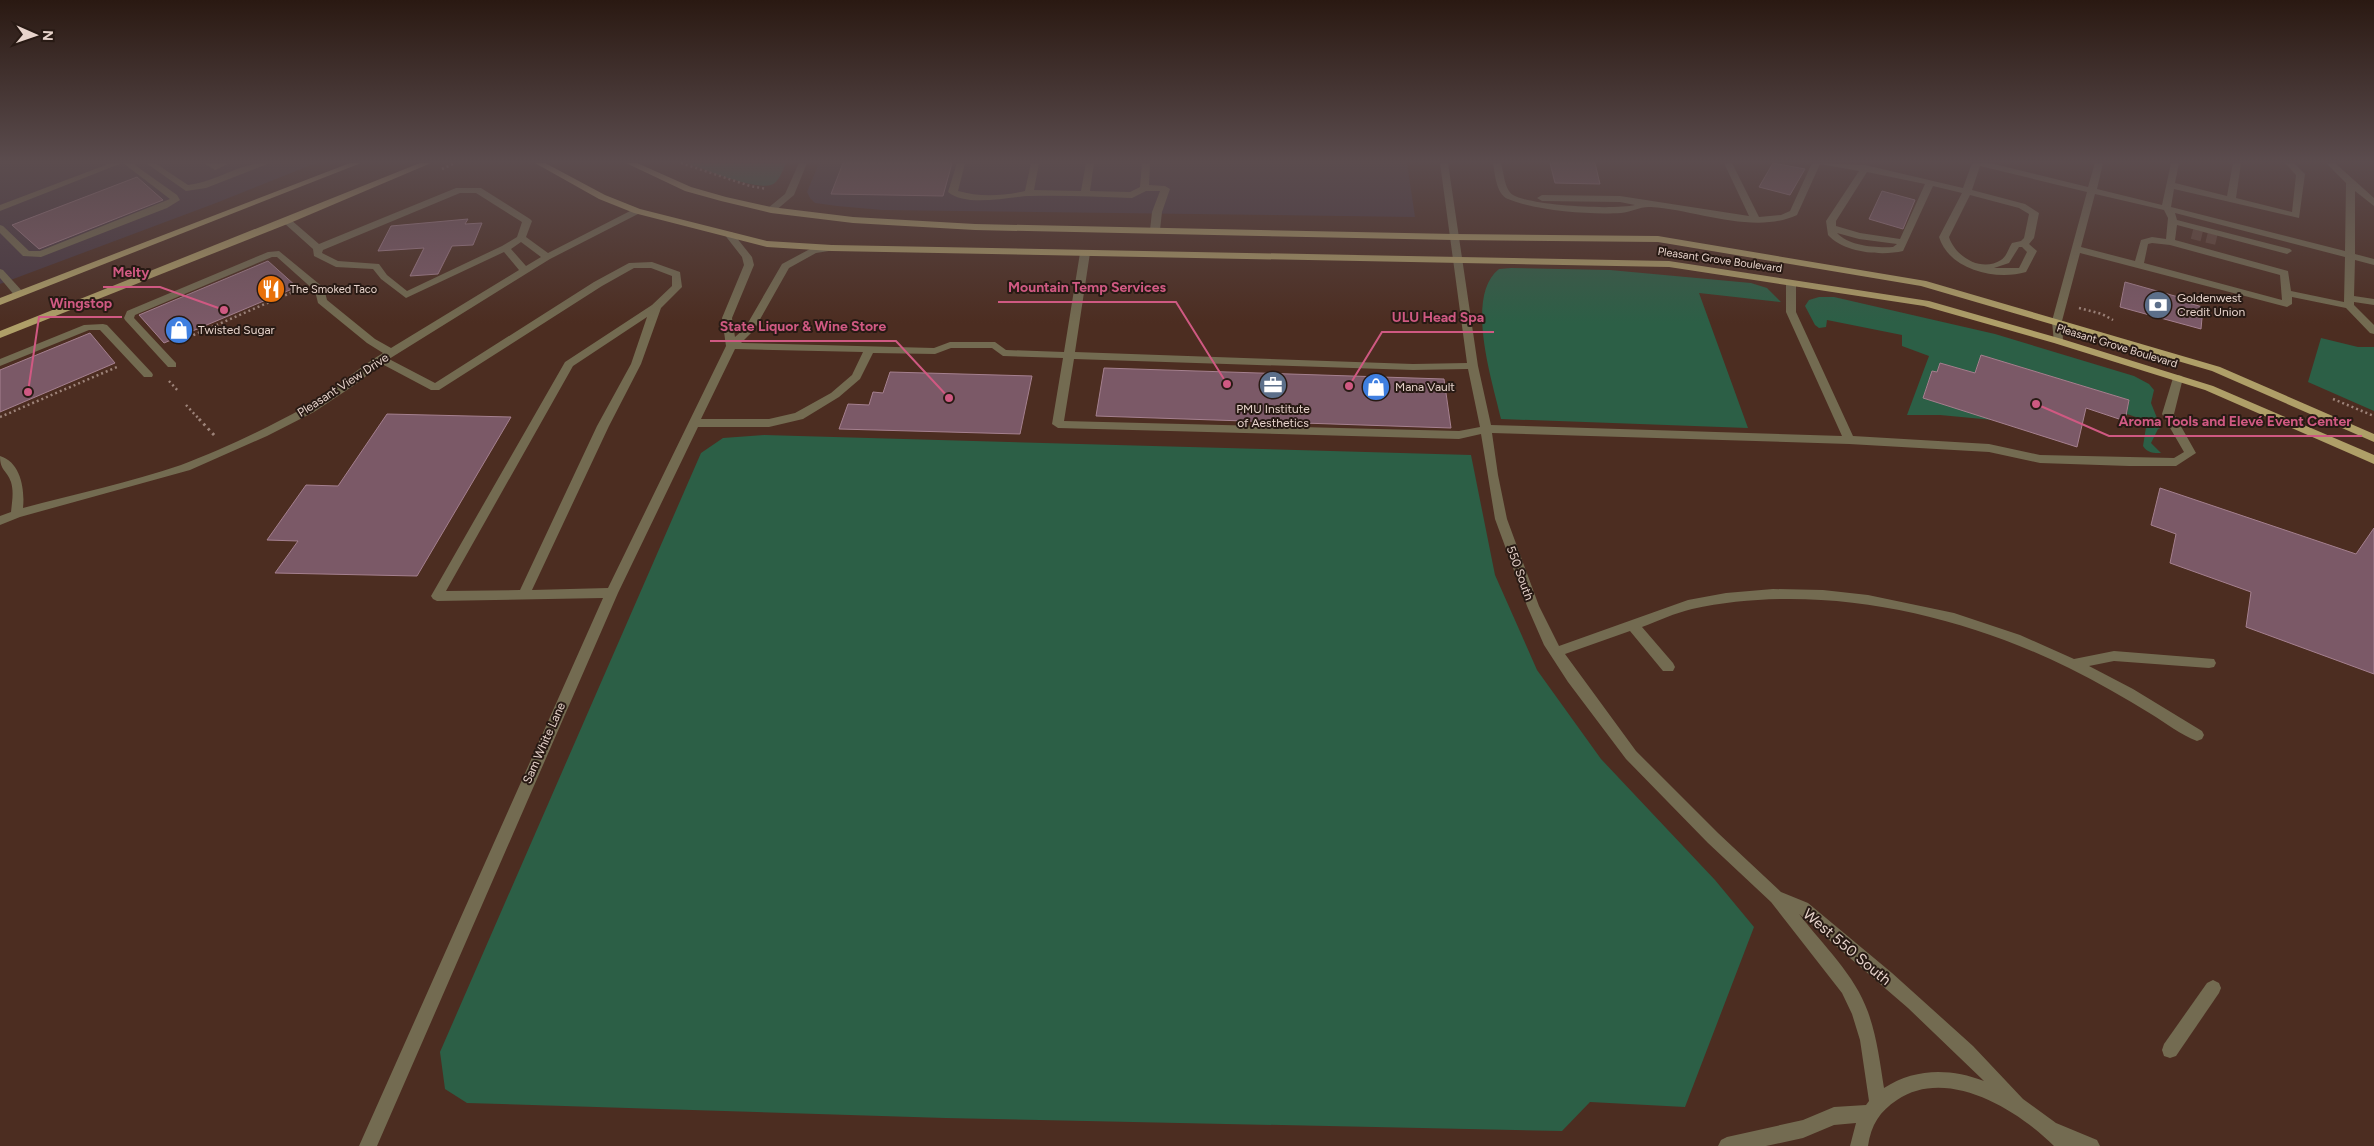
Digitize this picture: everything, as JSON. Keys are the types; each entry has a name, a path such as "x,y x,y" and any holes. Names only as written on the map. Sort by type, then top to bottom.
{"main road":[{"path":"0,302 218,216"},
{"path":"0,335 298,216"},
{"name":"Pleasant Grove Boulevard","path":"662,216 767,244 832,248 1668,264 1925,303 2058,341 2209,388 2374,460"},
{"name":"Pleasant Grove Boulevard","path":"823,216 899,223 1155,230 1454,237 1658,239 1922,283 2057,320 2216,369 2374,438"}],"street":[{"path":"0,228 26,254 41,254 137,216"},
{"path":"318,248 395,216"},
{"path":"318,248 317,254 336,264 376,266 384,277 406,295 505,248 521,238 527,221 520,216"},
{"name":"Pleasant View Drive","path":"0,521 16,514 116,488 186,467 310,409 349,384 386,356 525,270 625,216"},
{"path":"1155,230 1157,216"},
{"name":"550 South","path":"1451,216 1472,366 1486,429 1492,475 1501,519 1533,606 1557,652 1578,685 1631,756 1713,838 1776,897"},
{"path":"1732,216 1756,220 1786,216"},
{"path":"1836,216 1832,224 1833,235 1839,241 1854,245 1895,250 1900,249 1915,216"},
{"path":"1954,216 1944,237 1947,248 1954,256 1979,266 2003,274 2016,274 2023,270 2032,251 2024,244"},
{"path":"1979,266 2002,264 2010,260 2015,245 2024,244 2029,238 2033,216"},
{"path":"2058,341 2057,320 2084,216"},
{"path":"2170,242 2172,216"},
{"path":"2203,216 2374,262"},
{"path":"2350,216 2349,302 2374,330"},
{"path":"287,221 318,248"},
{"path":"2172,225 2192,234"},
{"path":"2172,225 2287,254"},
{"path":"729,234 747,257 749,266 728,318 731,346 935,351 950,345 995,345 1003,353 1068,356 1413,368 1472,366"},
{"path":"521,238 547,257"},
{"path":"2076,249 2287,304 2285,272 2288,238"},
{"path":"2139,265 2144,242 2152,240 2170,242 2285,272"},
{"path":"2221,241 2287,254"},
{"path":"505,248 525,270"},
{"name":"Sam White Lane","path":"368,1146 612,593 731,346 749,330 784,266 813,251 832,248"},
{"path":"1085,253 1058,424 1459,435 1486,429 1849,440 1989,448 2040,459 2176,462 2190,453 2168,414 2178,378"},
{"path":"172,365 129,318 130,313 271,254 279,254 320,290 322,301 371,341 386,356 435,388 598,284 632,265 652,265 677,274 677,287 656,307 568,364 437,596 612,593"},
{"path":"0,272 19,294"},
{"path":"1791,282 1791,312 1849,440"},
{"path":"2286,293 2349,302 2374,302"},
{"path":"523,596 603,426 636,364 656,307"},
{"path":"0,363 97,325 103,327 148,375"},
{"path":"694,422 769,423 799,416 835,395 856,377 870,349"},
{"path":"0,460 14,474 18,491 16,514"},
{"path":"1557,652 1688,605 1726,598 1772,594 1823,595 1868,600 1954,618 2015,638 2073,664 2128,693 2197,735"},
{"path":"1632,624 1668,666"},
{"path":"2073,664 2114,656 2210,663"},
{"name":"West 550 South","path":"1776,897 1803,908 1954,1039 1991,1075 2017,1104"},
{"name":"West 550 South","path":"1776,897 1848,988 1860,1012 1868,1040 1874,1108"},
{"path":"2170,1050 2213,988"},
{"path":"1727,1146 1804,1129 1834,1116 1874,1108 1905,1085 1939,1080 1978,1086 2017,1104 2052,1130 2066,1146"},
{"path":"1859,1146 1860,1137 1874,1108"},
{"path":"2052,1130 2091,1146"}],"path":[{"path":"174,343 296,291"},
{"path":"0,417 118,367"},
{"path":"165,377 179,392"},
{"path":"186,405 215,437"}],"shaded area":[{"path":"0,216 180,216 0,284"}],"green space":[{"path":"1499,269 1610,270 1751,283 1767,288 1781,302 1699,293 1748,428 1501,419 1484,341 1483,299 1489,282"},
{"path":"1819,297 1834,297 1995,334 2134,376 2149,384 2154,390 2151,403 2161,428 2158,429 2151,443 2161,453 2153,453 2143,446 2147,421 2127,414 2129,400 1981,355 1975,373 1940,363 1937,372 1932,371 1923,398 1993,420 1940,415 1907,415 1929,356 1902,346 1902,335 1827,320 1826,327 1819,328 1815,325 1805,306 1809,300"},
{"path":"2321,338 2358,347 2374,347 2374,411 2308,382"},
{"path":"764,435 1471,455 1495,575 1537,670 1601,759 1715,880 1754,927 1685,1107 1590,1102 1562,1131 945,1118 467,1103 445,1089 440,1052 701,453 723,438"}],"building":[{"path":"34,216 121,216 39,249 12,225"},
{"path":"1870,216 1908,216 1903,229 1869,219"},
{"path":"468,219 465,224 482,223 473,245 452,246 438,274 410,276 424,248 378,251 391,226"},
{"path":"268,261 297,287 164,343 139,315"},
{"name":"Goldenwest Credit Union","path":"2125,282 2189,300 2188,303 2203,307 2201,329 2120,307"},
{"path":"90,333 115,363 0,412 0,370"},
{"path":"1981,355 2129,400 2125,421 2086,408 2077,447 1923,398 1932,371 1937,372 1940,363 1975,373"},
{"path":"1104,368 1444,379 1451,428 1096,416"},
{"path":"890,372 1032,376 1020,434 839,429 848,404 869,405 873,392 883,393"},
{"path":"387,414 511,417 417,576 275,573 298,541 267,540 306,485 338,486"},
{"path":"2160,488 2356,554 2374,528 2374,674 2246,627 2251,592 2170,563 2176,534 2151,525"}],"tunnel":[{"path":"2192,234 2221,241"}],"place":[{"name":"The Smoked Taco","path":"271,289"},
{"name":"Goldenwest Credit Union","path":"2158,305"},
{"name":"Melty","path":"224,310"},
{"name":"Twisted Sugar","path":"179,330"},
{"name":"Mountain Temp Services","path":"1227,384"},
{"name":"PMU Institute of Aesthetics","path":"1273,385"},
{"name":"ULU Head Spa","path":"1349,386"},
{"name":"Mana Vault","path":"1376,387"},
{"name":"Wingstop","path":"28,392"},
{"name":"State Liquor & Wine Store","path":"949,398"},
{"name":"Aroma Tools and Elevé Event Center","path":"2036,404"}]}
